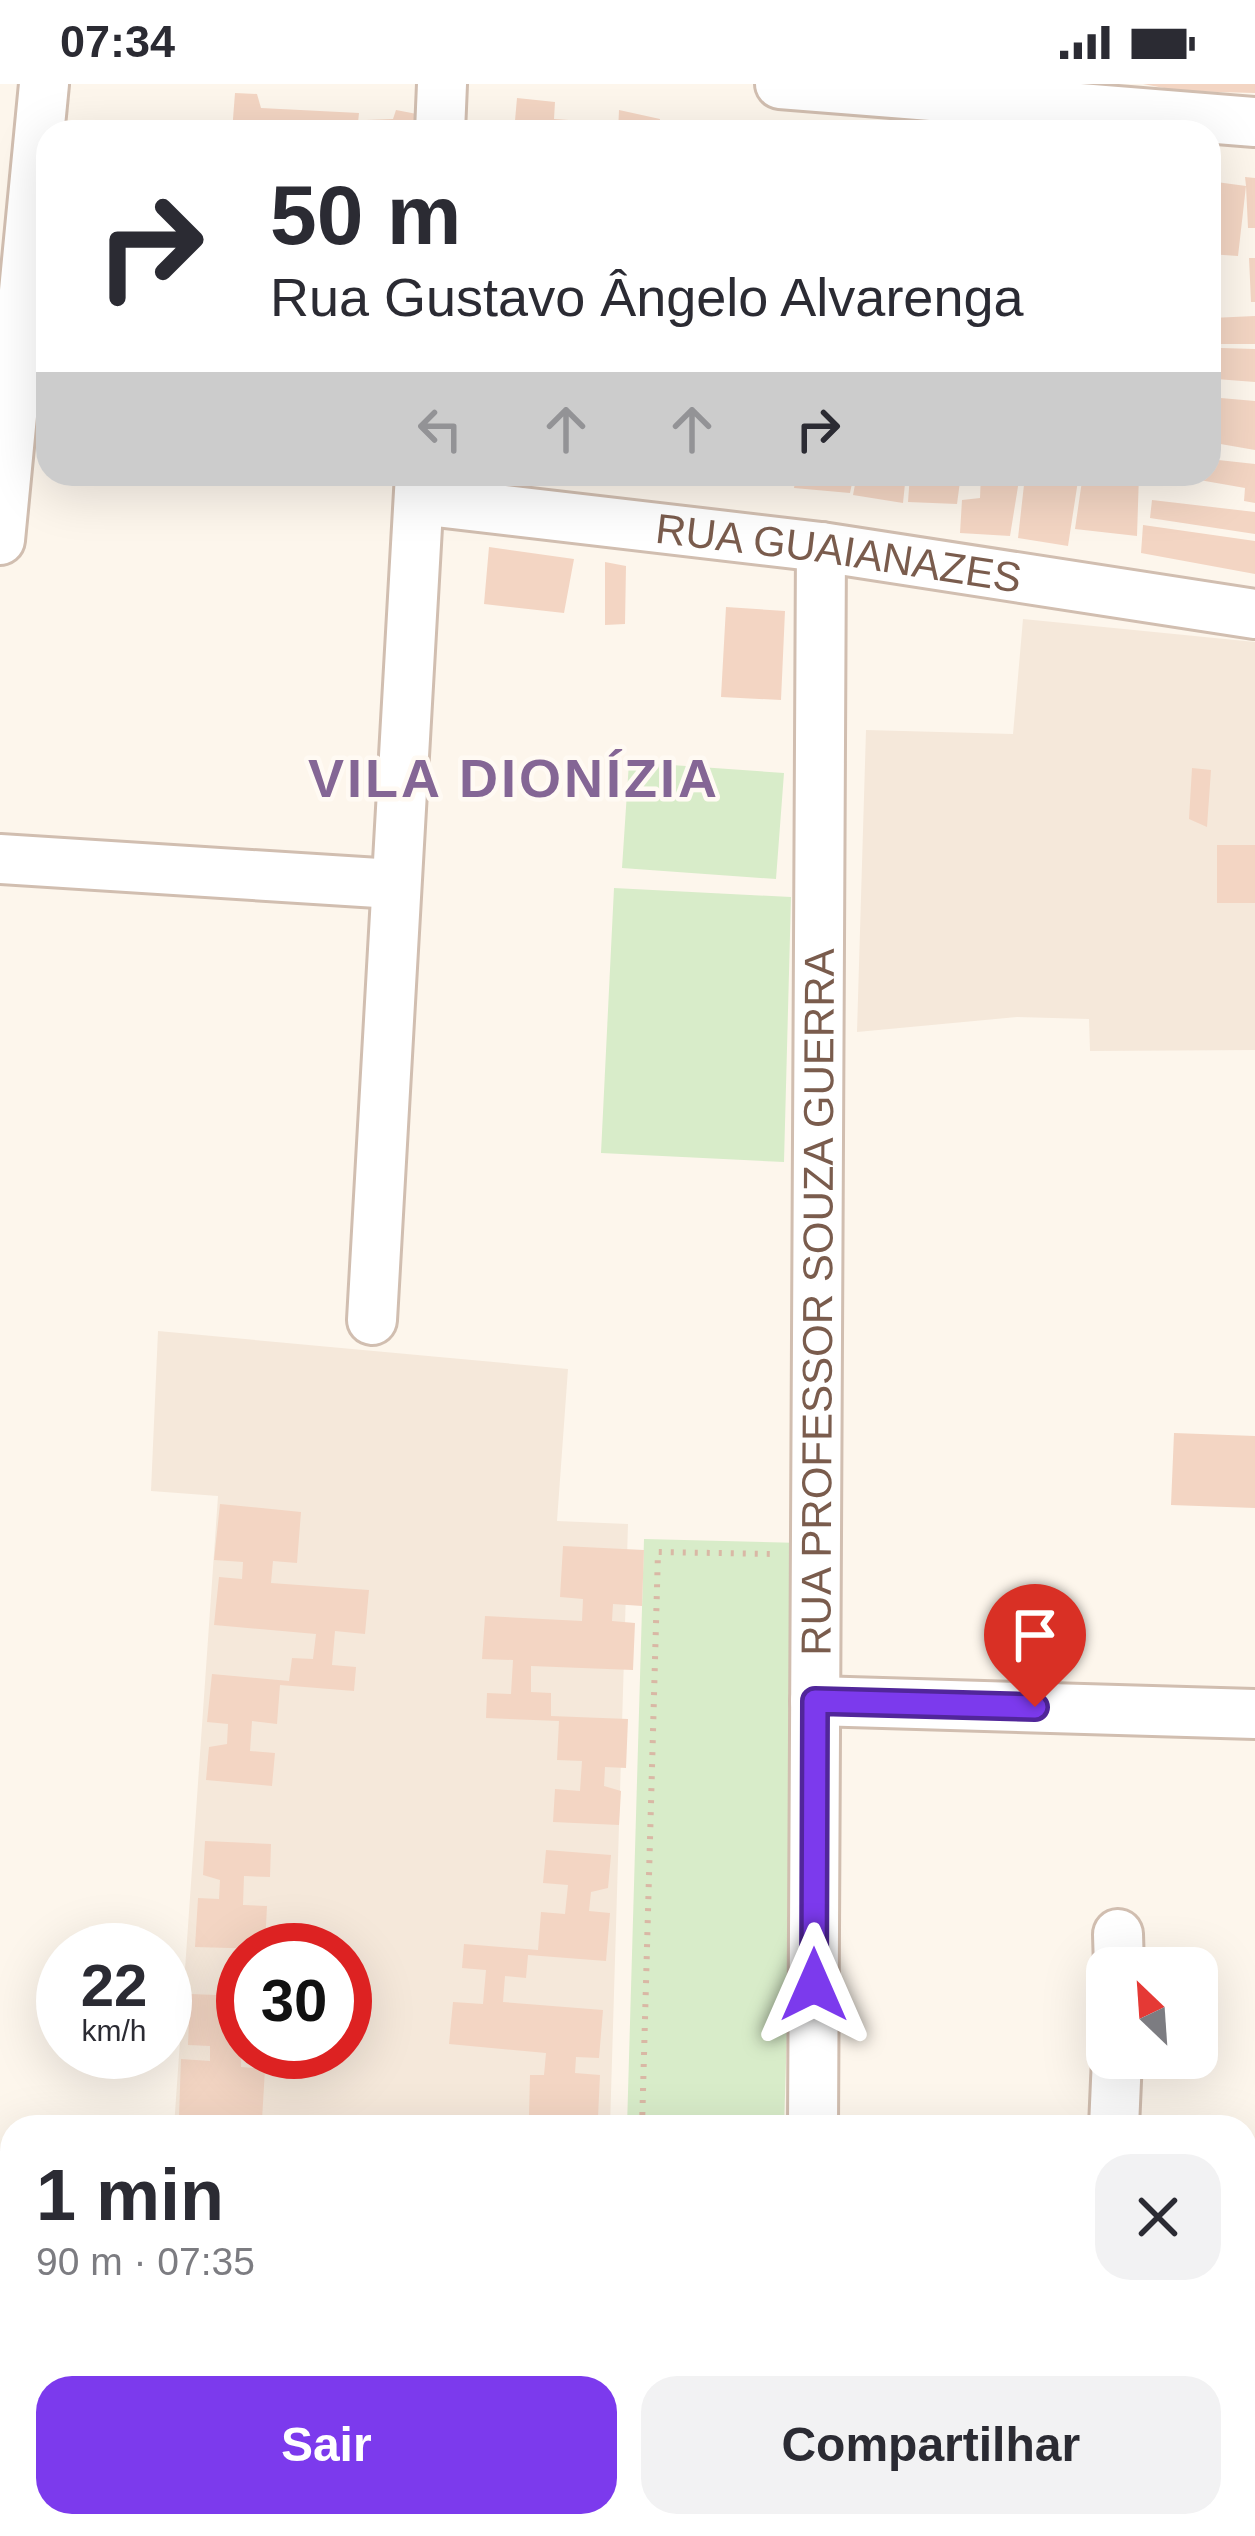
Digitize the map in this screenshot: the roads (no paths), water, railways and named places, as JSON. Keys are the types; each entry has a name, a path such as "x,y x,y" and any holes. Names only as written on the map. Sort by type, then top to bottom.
{"street":[{"path":"41,120 44,84"},
{"path":"440,120 442,84"},
{"path":"780,84 1255,122"},
{"path":"0,540 36,167"},
{"path":"371,1319 420,487"},
{"name":"RUA GUAIANAZES","path":"420,487 1255,614"},
{"name":"RUA PROFESSOR SOUZA GUERRA","path":"813,2115 821,547"},
{"path":"0,859 394,884"},
{"path":"815,1701 1255,1714"},
{"path":"1115,2115 1116,2079"}],"district":[{"name":"VILA DIONÍZIA","path":"514,778"}]}
